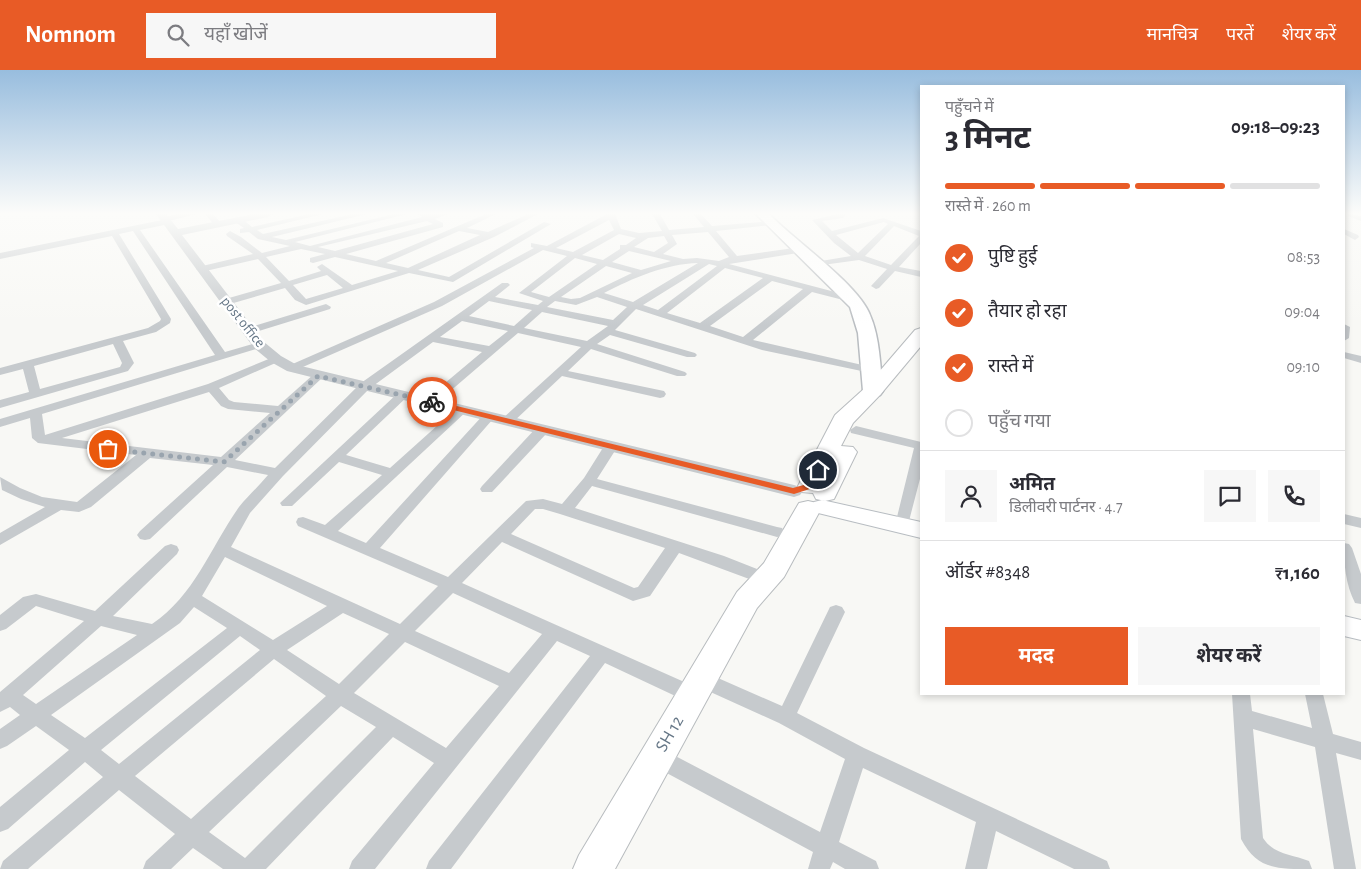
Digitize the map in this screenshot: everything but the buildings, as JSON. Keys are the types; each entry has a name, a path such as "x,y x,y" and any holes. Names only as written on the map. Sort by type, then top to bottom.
{"highway":[{"name":"SH 12","path":"593,869 756,584 777,532 812,498 843,420 872,381 920,335"},
{"name":"SH 12","path":"756,584 774,570 812,498 856,430 872,381"}],"main road":[{"path":"803,251 818,264 851,299 861,314 869,350 872,381"},
{"path":"812,498 913,519"},
{"path":"812,498 920,530"},
{"path":"1345,626 1361,630"},
{"path":"1345,637 1361,642"}],"street":[{"path":"0,256 22,251"},
{"path":"0,372 159,328 165,323 166,319 126,251"},
{"path":"151,251 222,356"},
{"name":"post office","path":"188,251 259,345 276,359 292,368 318,376 611,446 812,498"},
{"path":"255,251 287,284 300,301 304,302 411,270 451,251"},
{"path":"201,269 281,251"},
{"path":"305,251 313,260 351,289"},
{"path":"325,251 450,280 499,251"},
{"path":"313,260 341,251"},
{"path":"378,263 404,251"},
{"path":"292,368 444,301 539,251"},
{"path":"557,251 642,273"},
{"path":"581,251 524,293 577,302 642,273 696,258 717,256 735,259 792,251"},
{"path":"430,402 539,309 622,251"},
{"path":"641,251 684,261"},
{"path":"656,255 662,251"},
{"path":"716,251 717,256"},
{"path":"850,251 892,268 920,274"},
{"path":"818,264 859,256 863,251"},
{"path":"876,286 905,251"},
{"path":"717,256 771,277 851,299"},
{"path":"659,314 717,256"},
{"path":"507,421 634,306 717,256 735,259"},
{"path":"226,302 328,272"},
{"path":"702,327 771,277"},
{"path":"0,740 174,618 192,598 245,510 278,473 365,386 505,285"},
{"path":"745,341 811,288"},
{"path":"595,294 872,381"},
{"path":"486,298 612,327 691,355"},
{"path":"248,332 326,307"},
{"path":"459,317 589,345 681,374"},
{"path":"430,338 490,350"},
{"path":"0,404 124,369 128,363 116,340"},
{"path":"0,423 259,345"},
{"path":"1345,355 1361,360"},
{"path":"43,440 212,387 276,359"},
{"path":"28,364 35,394"},
{"path":"559,372 660,394"},
{"path":"145,535 318,376"},
{"path":"212,387 227,405 281,410"},
{"path":"287,503 403,395"},
{"path":"326,533 462,410"},
{"path":"35,412 39,438 43,440 224,462 278,473"},
{"path":"369,550 489,416"},
{"path":"487,488 542,430"},
{"path":"856,430 920,446"},
{"path":"565,510 589,481 611,446"},
{"path":"2,485 28,497 74,508 83,506 142,458 144,453"},
{"path":"913,519 920,455"},
{"path":"336,457 392,473"},
{"path":"589,481 777,532"},
{"path":"0,540 59,504"},
{"path":"154,869 340,695 531,504 543,504 565,510 674,546 756,584"},
{"path":"1345,520 1361,523"},
{"path":"302,522 450,585 602,654 786,717 857,755 1098,869"},
{"path":"500,535 633,595 644,592 674,546"},
{"path":"221,549 343,604 511,684"},
{"path":"171,550 5,701 36,716 85,750 191,834 242,869"},
{"path":"1345,553 1361,598"},
{"path":"192,598 390,727 408,735 448,760"},
{"path":"0,624 29,602 36,600 155,632"},
{"path":"11,869 118,776 271,651 343,604"},
{"path":"786,717 836,612"},
{"path":"0,821 85,750 240,628"},
{"path":"360,869 554,632"},
{"path":"437,869 602,654"},
{"path":"1241,695 1252,839 1257,852 1269,860 1301,869"},
{"path":"1314,695 1324,740 1345,869"},
{"path":"1243,717 1361,750"},
{"path":"250,869 390,727"},
{"path":"819,869 857,755"},
{"path":"657,757 868,869"},
{"path":"976,869 988,816"}],"way so far":[{"path":"108,449 224,462 318,376 432,402"}],"route":[{"path":"432,402 794,491 804,486 810,486 818,470"}]}
